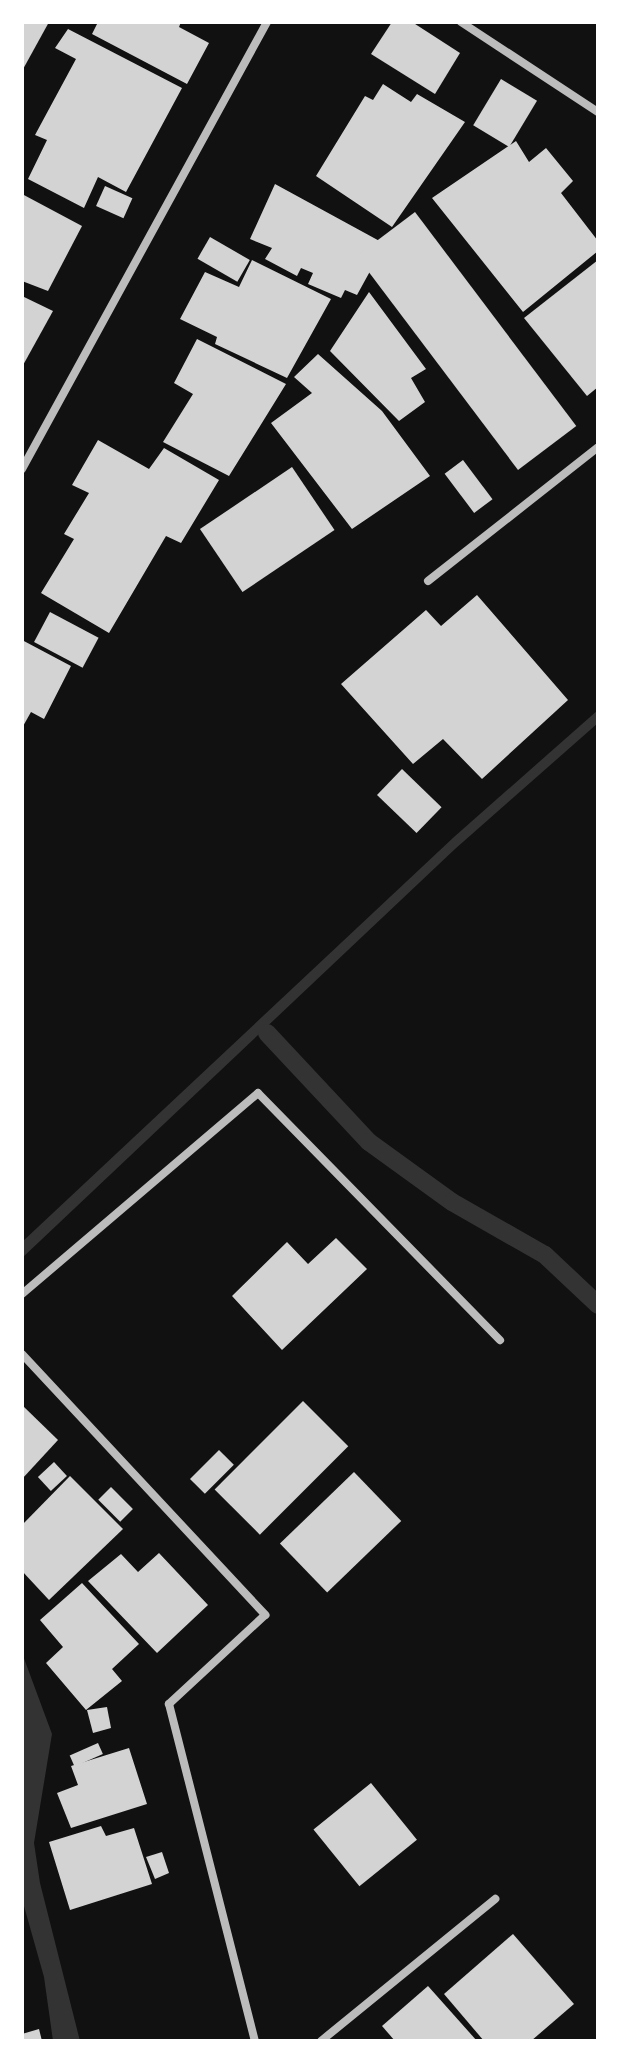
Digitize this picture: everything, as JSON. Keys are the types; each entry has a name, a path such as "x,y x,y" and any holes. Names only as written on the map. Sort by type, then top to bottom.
{"street":[{"path":"22,469 267,22"},
{"path":"461,22 598,112"},
{"path":"428,581 598,447"},
{"path":"22,1294 258,1093 500,1340"},
{"path":"22,1354 265,1615 169,1704 255,2041"},
{"path":"321,2041 495,1899"}],"shaded area":[{"path":"598,710 598,723 455,849 22,1258 22,1242 454,837"},
{"path":"22,1653 52,1734 34,1843 40,1883 80,2041 53,2041 44,1977 22,1899"}],"building":[{"path":"22,22 49,22 22,71"},
{"path":"98,22 181,22 179,27 209,43 187,84 92,34"},
{"path":"392,22 412,22 460,53 435,94 371,54"},
{"path":"68,29 182,88 126,192 98,177 84,208 28,179 47,140 35,135 76,59 55,48"},
{"path":"501,79 537,101 509,147 473,125"},
{"path":"383,84 411,102 417,94 465,122 392,227 316,176 365,96 373,100"},
{"path":"516,141 529,162 546,148 573,181 561,193 598,241 598,251 523,312 432,198"},
{"path":"275,184 385,244 357,295 345,290 341,298 308,284 313,273 301,268 297,276 265,259 272,248 250,239"},
{"path":"105,186 132,198 123,218 96,206"},
{"path":"22,194 82,226 48,291 22,281"},
{"path":"415,212 576,426 518,470 357,256"},
{"path":"210,237 250,260 237,282 198,259"},
{"path":"252,260 331,299 287,378 215,344 217,337 180,319 205,272 239,287"},
{"path":"598,260 598,387 587,396 524,318"},
{"path":"369,292 426,369 411,378 425,402 399,421 330,351"},
{"path":"22,296 53,311 22,367"},
{"path":"197,339 286,384 229,476 163,442 193,394 174,383"},
{"path":"318,354 382,411 430,476 352,529 271,423 312,393 294,377"},
{"path":"98,440 149,469 164,448 219,480 181,543 166,536 109,633 41,593 74,539 64,534 89,493 72,485"},
{"path":"463,460 492,499 474,513 445,474"},
{"path":"292,467 334,530 242,592 200,529"},
{"path":"477,595 568,700 482,779 443,739 413,764 341,684 426,610 441,626"},
{"path":"50,612 99,638 83,668 34,642"},
{"path":"22,640 71,666 44,719 31,712 22,728"},
{"path":"402,769 442,807 417,833 377,795"},
{"path":"336,1238 367,1269 282,1350 232,1296 287,1242 308,1264"},
{"path":"303,1401 348,1446 260,1535 215,1489"},
{"path":"22,1405 58,1440 22,1479"},
{"path":"219,1450 234,1465 205,1494 190,1479"},
{"path":"54,1462 67,1476 51,1491 38,1477"},
{"path":"354,1472 401,1521 327,1592 280,1544"},
{"path":"70,1476 123,1529 49,1600 22,1571 22,1525"},
{"path":"111,1487 133,1509 120,1522 98,1500"},
{"path":"159,1553 208,1605 157,1653 88,1581 121,1554 138,1572"},
{"path":"82,1583 139,1644 112,1669 122,1681 86,1710 46,1663 63,1647 40,1620"},
{"path":"107,1707 111,1728 93,1733 87,1710"},
{"path":"98,1743 103,1754 75,1767 70,1756"},
{"path":"129,1748 147,1804 71,1828 57,1793 78,1785 71,1766"},
{"path":"371,1783 417,1840 359,1886 313,1830"},
{"path":"101,1826 106,1836 134,1828 152,1884 70,1910 49,1842"},
{"path":"162,1852 169,1873 155,1879 146,1857"},
{"path":"513,1934 574,2004 531,2041 484,2041 444,1994"},
{"path":"428,1986 477,2041 395,2041 382,2026"},
{"path":"39,2029 42,2041 22,2041 22,2034"}],"waterway":[{"path":"267,1033 369,1142 452,1202 545,1255 598,1305"}]}
